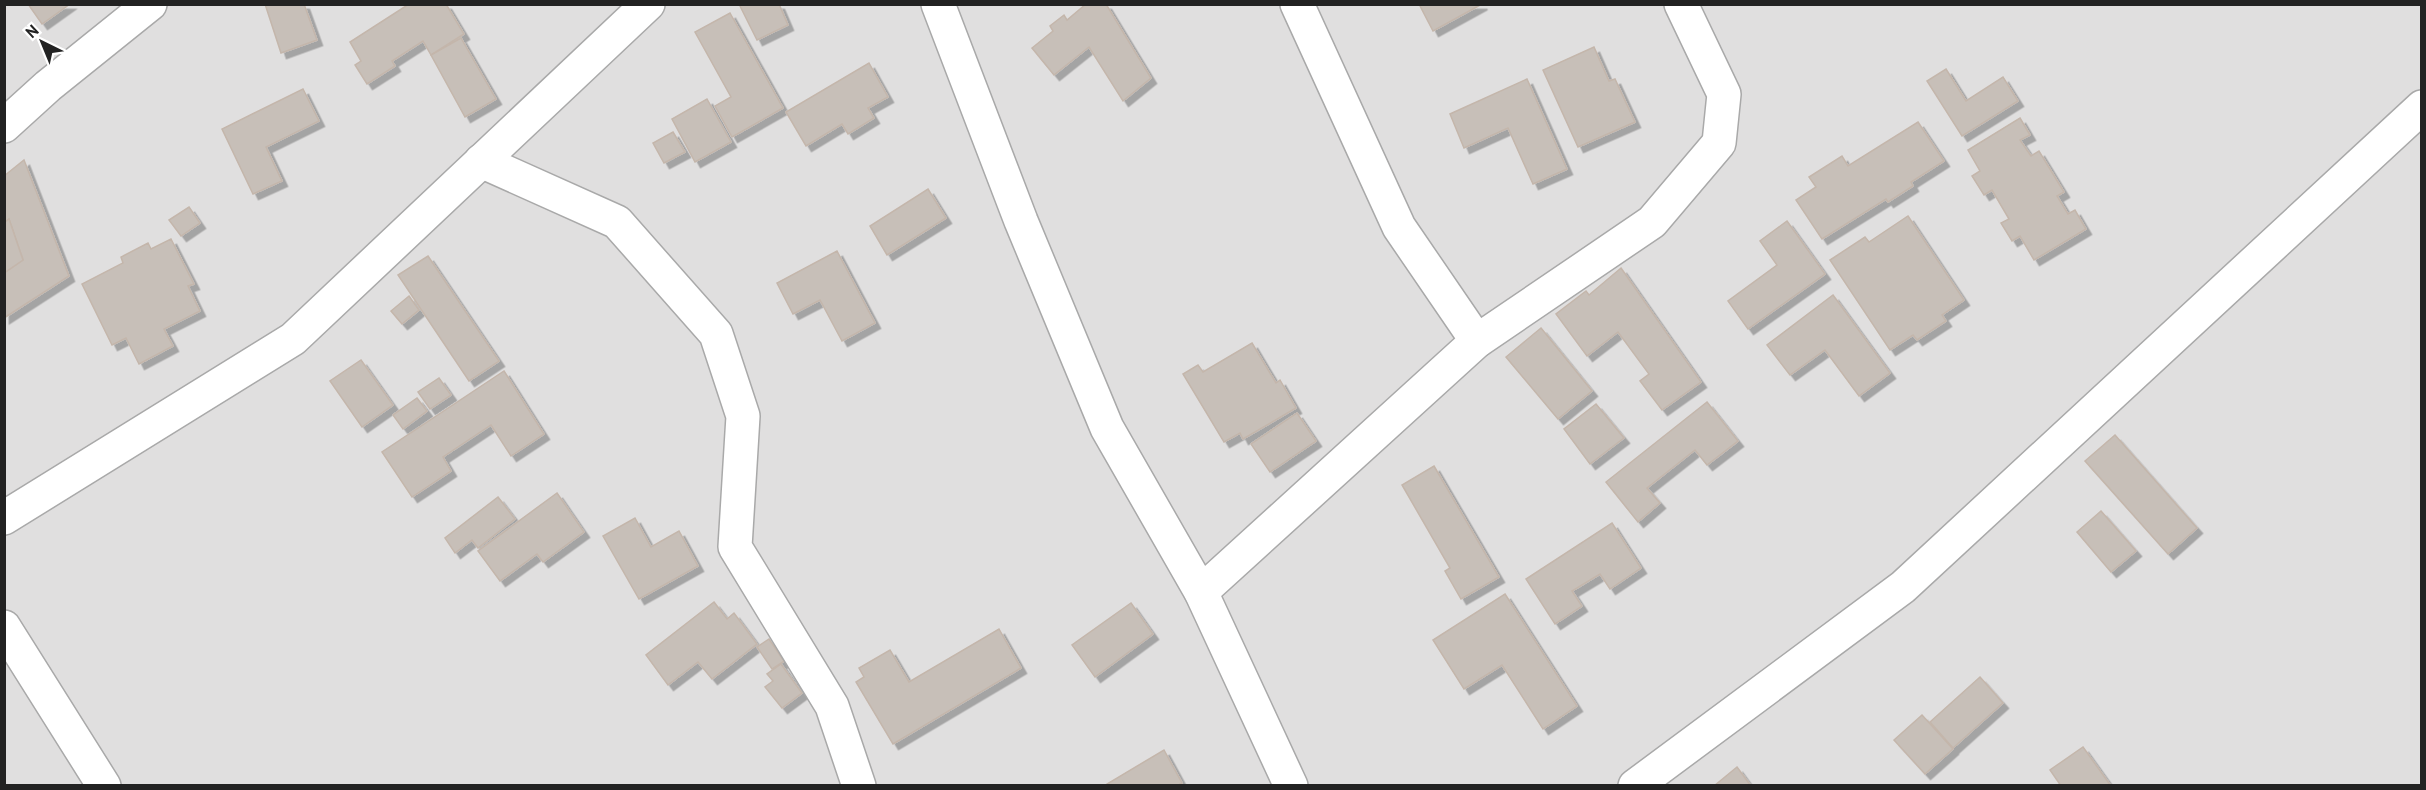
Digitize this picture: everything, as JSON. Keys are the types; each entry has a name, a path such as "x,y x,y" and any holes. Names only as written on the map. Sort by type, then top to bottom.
{"street":[{"path":"4,126 48,86 150,4"},
{"path":"938,4 1021,221 1107,428 1201,592 1291,786"},
{"path":"1297,4 1399,227 1477,341"},
{"path":"1201,592 1477,341 1652,222 1719,143 1724,94 1681,4"},
{"path":"4,518 293,339 649,5"},
{"path":"1635,786 1903,587 2421,107"},
{"path":"481,161 618,222 716,334 743,416 735,547 832,706 859,786"},
{"path":"4,627 104,786"}],"shaded area":[{"path":"5,5 2421,5 2421,785 5,785"}],"building":[{"path":"28,4 70,4 42,24"},
{"path":"265,4 304,4 317,40 281,53"},
{"path":"409,4 446,4 464,34 431,55 423,41 392,61 395,66 367,84 355,65 361,61 350,42"},
{"path":"739,4 779,4 788,25 757,40"},
{"path":"1086,4 1106,4 1151,78 1123,101 1089,47 1054,75 1032,48 1053,31 1050,26 1064,15 1067,20"},
{"path":"1419,4 1482,4 1433,31"},
{"path":"730,13 783,108 732,137 715,106 731,97 695,32"},
{"path":"461,38 496,99 465,117 431,55"},
{"path":"1594,47 1609,81 1615,79 1635,122 1578,147 1543,70"},
{"path":"869,63 888,97 868,108 874,118 848,134 842,124 806,146 786,112"},
{"path":"1946,69 1966,101 2003,77 2018,101 1962,136 1927,81"},
{"path":"1527,79 1567,169 1533,184 1508,128 1464,148 1450,114"},
{"path":"303,89 319,121 266,147 282,181 253,194 222,129"},
{"path":"707,99 731,142 695,162 672,119"},
{"path":"2020,118 2030,135 2020,140 2031,156 2039,151 2064,192 2057,196 2068,214 2075,210 2086,229 2034,260 2020,236 2012,241 2001,223 2009,219 1992,190 1984,195 1972,176 1980,171 1968,150"},
{"path":"1918,122 1944,161 1911,182 1913,186 1888,202 1886,199 1822,239 1796,200 1816,187 1809,177 1842,156 1848,166"},
{"path":"673,132 685,152 664,163 653,143"},
{"path":"24,160 69,276 4,318 4,273 23,260 9,219 4,223 4,176"},
{"path":"928,189 946,218 887,255 870,226"},
{"path":"189,207 200,223 181,236 169,220"},
{"path":"1908,216 1964,300 1942,315 1946,321 1917,340 1913,335 1890,350 1830,260 1865,237 1869,242"},
{"path":"9,219 23,260 4,273 4,223"},
{"path":"1787,221 1825,274 1748,329 1728,301 1777,265 1760,241"},
{"path":"171,239 194,284 188,286 200,311 164,329 173,346 139,364 126,338 112,345 82,284 123,263 121,257 148,243 151,249"},
{"path":"837,251 875,323 842,341 820,300 793,314 777,283"},
{"path":"428,256 499,361 469,381 398,275"},
{"path":"1621,268 1701,382 1662,410 1640,381 1649,374 1618,332 1587,356 1556,314 1586,291 1589,295"},
{"path":"1833,295 1890,373 1859,396 1825,350 1790,375 1767,345"},
{"path":"409,296 419,310 402,324 391,311"},
{"path":"1541,328 1592,391 1558,419 1506,357"},
{"path":"1252,343 1276,383 1280,380 1296,408 1243,439 1240,433 1224,442 1183,374 1198,365 1203,372"},
{"path":"361,360 393,405 362,427 330,381"},
{"path":"504,371 544,434 511,456 491,425 443,457 451,471 412,497 382,452"},
{"path":"439,378 451,395 430,409 418,392"},
{"path":"417,398 427,411 403,429 393,415"},
{"path":"1707,402 1738,441 1707,465 1695,450 1647,488 1660,503 1638,522 1606,482"},
{"path":"1596,404 1624,438 1590,464 1564,429"},
{"path":"1297,413 1316,441 1270,472 1251,444"},
{"path":"2115,435 2197,528 2168,554 2085,461"},
{"path":"1434,466 1499,577 1461,599 1445,571 1450,568 1402,485"},
{"path":"557,493 584,532 543,562 537,554 500,581 478,551"},
{"path":"498,497 515,519 478,548 472,540 455,553 445,538"},
{"path":"2101,511 2136,551 2111,572 2077,532"},
{"path":"635,518 651,547 679,531 698,566 639,599 603,536"},
{"path":"1612,523 1641,568 1610,589 1600,574 1572,591 1582,606 1555,624 1526,579"},
{"path":"1505,594 1577,706 1543,729 1502,665 1464,689 1433,640"},
{"path":"714,602 727,619 734,613 757,644 712,679 698,662 668,685 646,655"},
{"path":"1131,603 1153,634 1095,677 1072,645"},
{"path":"999,629 1021,668 893,744 856,682 864,677 859,668 890,650 909,682"},
{"path":"769,639 784,661 772,669 757,647"},
{"path":"781,664 802,693 782,708 765,687 773,681 767,674"},
{"path":"1980,677 2003,703 1953,748 1930,722"},
{"path":"1922,715 1953,749 1925,774 1894,740"},
{"path":"2083,747 2111,786 2061,786 2050,770"},
{"path":"1164,750 1182,783 1177,786 1108,786 1107,784"},
{"path":"1737,767 1751,786 1714,786"}]}
